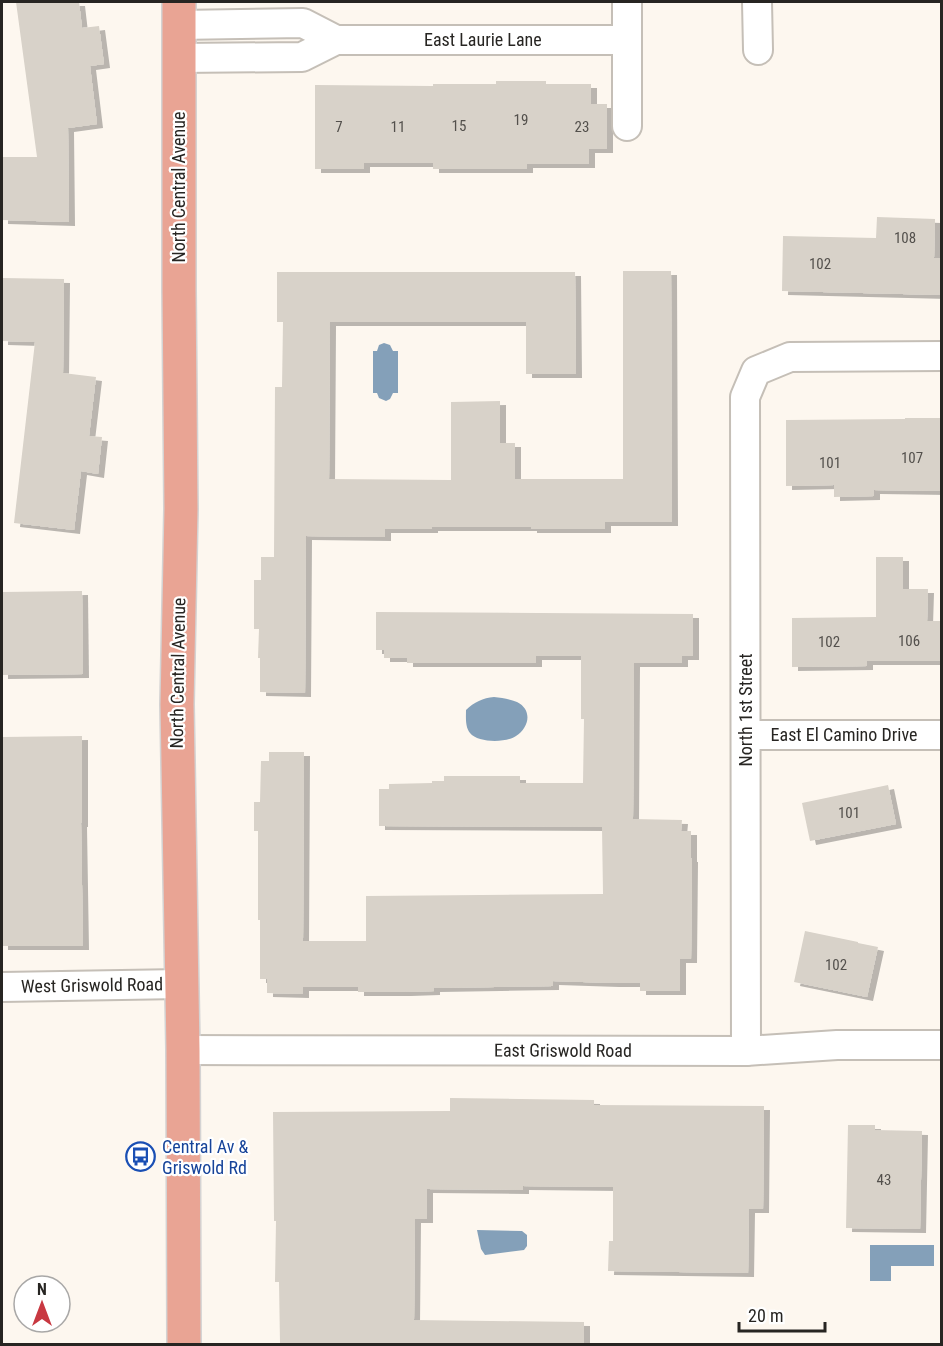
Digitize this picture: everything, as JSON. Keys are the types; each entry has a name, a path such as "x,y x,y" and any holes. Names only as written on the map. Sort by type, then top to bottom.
{"main road":[{"name":"North Central Avenue","path":"179,13 181,509 177,704 183,1050 184,1344"}],"street":[{"path":"627,2 627,126"},
{"path":"757,2 758,50"},
{"name":"East Laurie Lane","path":"179,13 303,23 336,40"},
{"name":"East Laurie Lane","path":"179,58 302,57 336,40 627,40"},
{"name":"North 1st Street","path":"746,1051 745,397 756,371 790,357 942,356"},
{"name":"East El Camino Drive","path":"746,735 942,735"},
{"name":"West Griswold Road","path":"2,987 181,984"},
{"name":"East Griswold Road","path":"183,1050 746,1051 837,1045 942,1046"}],"water":[{"path":"384,343 390,345 393,351 398,351 398,393 393,393 386,401 379,398 377,393 373,393 373,351 377,351 379,345"},
{"path":"494,697 517,702 525,710 526,724 516,736 499,741 485,740 479,739 468,731 466,710 479,701"},
{"path":"477,1230 522,1231 527,1235 527,1246 524,1250 485,1255 481,1249"},
{"path":"870,1245 934,1245 934,1266 891,1266 891,1281 870,1281"}],"building":[{"path":"16,2 79,2 82,28 99,26 104,64 90,66 97,124 68,128 69,222 2,220 2,157 37,157"},
{"path":"496,81 591,84 591,104 607,104 607,149 589,149 589,164 527,164 527,169 433,169 433,163 364,163 364,169 315,169 315,85 433,86 433,84 496,84"},
{"path":"877,217 935,219 934,258 942,258 942,295 782,291 783,236 876,238"},
{"path":"623,271 671,271 672,522 605,522 605,529 432,527 432,529 385,529 385,537 306,536 305,693 260,692 259,629 254,629 254,580 261,580 261,557 274,557 275,387 282,387 283,322 277,322 277,272 575,272 576,374 526,374 526,322 330,322 329,479 451,480 451,402 500,401 500,443 515,443 515,479 623,479"},
{"path":"2,278 64,279 63,373 96,377 89,436 102,437 98,474 81,471 74,530 14,523 35,342 2,341"},
{"path":"942,418 942,491 874,490 874,496 834,497 834,485 786,486 786,420"},
{"path":"876,557 903,557 903,589 928,589 927,621 942,621 942,661 867,661 867,666 792,667 792,618 876,617"},
{"path":"82,591 83,674 2,675 2,592"},
{"path":"376,612 693,614 693,656 682,656 682,663 634,663 633,819 682,820 681,831 691,831 691,959 680,959 680,991 640,991 640,983 553,981 553,986 434,988 434,991 358,992 358,987 303,987 303,994 267,993 267,979 260,979 258,831 254,831 254,802 260,802 261,761 269,761 269,752 304,752 303,941 366,941 366,896 603,894 602,827 379,826 379,789 389,789 389,784 432,783 432,781 444,781 444,776 520,776 520,783 583,783 584,719 581,719 581,656 536,656 536,663 407,663 407,658 384,658 384,650 376,650"},
{"path":"82,736 83,946 2,946 2,737"},
{"path":"888,785 896,824 810,841 802,803"},
{"path":"805,931 878,947 867,997 794,982"},
{"path":"450,1098 594,1100 594,1105 764,1106 763,1209 749,1209 748,1273 608,1271 609,1241 613,1241 613,1187 523,1186 523,1190 427,1189 427,1219 415,1219 414,1320 584,1322 584,1344 280,1344 279,1282 275,1282 273,1112 450,1111"},
{"path":"848,1125 875,1125 875,1130 922,1131 920,1229 846,1228"}],"place":[{"name":"Central Av & Griswold Rd","path":"141,1157"}]}
